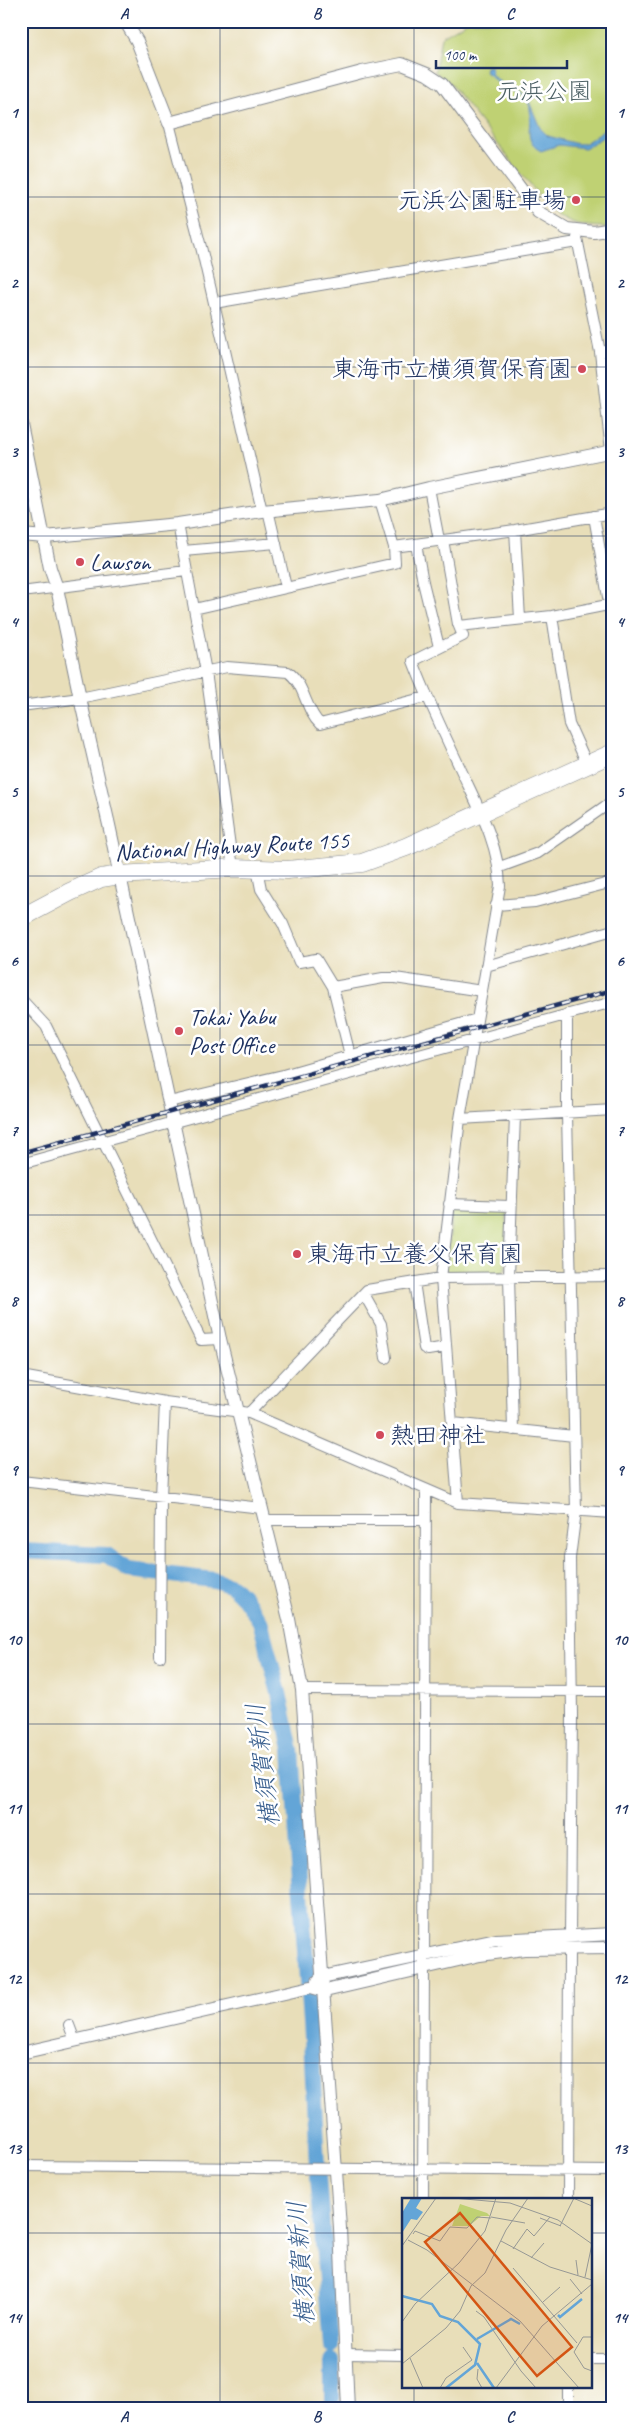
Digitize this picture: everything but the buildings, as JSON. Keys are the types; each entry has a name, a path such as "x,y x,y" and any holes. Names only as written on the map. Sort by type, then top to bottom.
{"highway":[{"name":"National Highway Route 155","path":"21,918 101,878 120,875 233,868 323,868 362,862 406,847 613,753"}],"street":[{"path":"125,21 137,41 169,123 286,588"},
{"path":"21,535 45,537 178,524 265,510 380,500 429,488 612,451 600,352 576,236 538,212 442,84 427,74 402,64 362,72 169,123"},
{"path":"214,303 613,228"},
{"path":"600,352 613,350"},
{"path":"21,424 50,568 57,588 220,1339 243,1412 263,1514 288,1619 302,1690 325,1991 347,2354 348,2409"},
{"path":"429,488 463,636 413,661 426,697 482,812 500,868 500,886 460,1119 441,1278 458,1503"},
{"path":"194,609 395,563 394,547 380,500"},
{"path":"394,547 515,530 613,513"},
{"path":"594,516 611,604 613,626"},
{"path":"178,524 206,672 233,868"},
{"path":"515,530 520,619"},
{"path":"183,551 276,543"},
{"path":"416,544 439,647"},
{"path":"21,592 186,571"},
{"path":"460,626 552,616 611,604"},
{"path":"552,616 569,724 587,764"},
{"path":"21,706 80,698 227,667 288,672 300,687 312,717 320,724 426,697"},
{"path":"500,868 538,852 604,807 613,804"},
{"path":"257,869 261,889 283,924 299,962 316,959 333,987 350,1055"},
{"path":"496,905 535,902 613,882"},
{"path":"486,966 613,930"},
{"path":"333,987 384,978 395,978 482,991"},
{"path":"21,999 46,1026 201,1340 220,1339"},
{"path":"21,1164 104,1143 174,1122 613,1002"},
{"path":"568,1014 567,1114 576,1511 570,1558 568,2198"},
{"path":"169,1102 283,1075 477,1019"},
{"path":"460,1119 613,1110"},
{"path":"513,1430 509,1276 510,1206 515,1116"},
{"path":"449,1204 510,1206"},
{"path":"243,1412 367,1290 441,1278 613,1276"},
{"path":"414,1282 424,1348 428,1350 446,1347"},
{"path":"364,1294 381,1324 386,1358"},
{"path":"21,1376 165,1402 243,1412 458,1503 613,1514"},
{"path":"160,1657 161,1497 165,1402"},
{"path":"453,1424 574,1436"},
{"path":"21,1481 161,1497 263,1514 425,1520"},
{"path":"423,2198 426,1490"},
{"path":"302,1690 613,1691"},
{"path":"21,2053 305,1989 325,1991 480,1955 613,1934"},
{"path":"305,1989 324,1977 496,1940 569,1942 613,1948"},
{"path":"69,2025 75,2041"},
{"path":"21,2166 613,2171"},
{"path":"347,2354 402,2355"},
{"path":"592,2359 613,2359"},
{"path":"568,2388 568,2409"}],"green space":[{"name":"元浜公園","path":"468,21 613,21 613,227 594,227 579,224 565,219 549,209 450,83 435,72 441,37"},
{"path":"504,1208 507,1213 505,1270 501,1273 448,1274 445,1271 453,1209"}],"water":[{"path":"491,66 491,74 502,84 520,92 528,99 540,128 548,136 577,144 585,143 596,136 613,121 613,131 585,148 559,145 541,151 534,146 529,135 530,109 526,98 502,87 485,72 486,67"}],"waterway":[{"name":"横須賀新川","path":"21,1551 107,1555 128,1570 214,1580 232,1586 244,1598 260,1621 279,1693 291,1750 311,2037 317,2167"},
{"name":"横須賀新川","path":"318,2176 331,2346"},
{"name":"横須賀新川","path":"332,2361 332,2409"}],"railway":[{"path":"21,1153 613,990"}],"place":[{"name":"元浜公園駐車場","path":"576,200"},
{"name":"東海市立横須賀保育園","path":"582,369"},
{"name":"Lawson","path":"80,562"},
{"name":"Tokai Yabu Post Office","path":"179,1031"},
{"name":"東海市立養父保育園","path":"297,1254"},
{"name":"熱田神社","path":"380,1435"}]}
